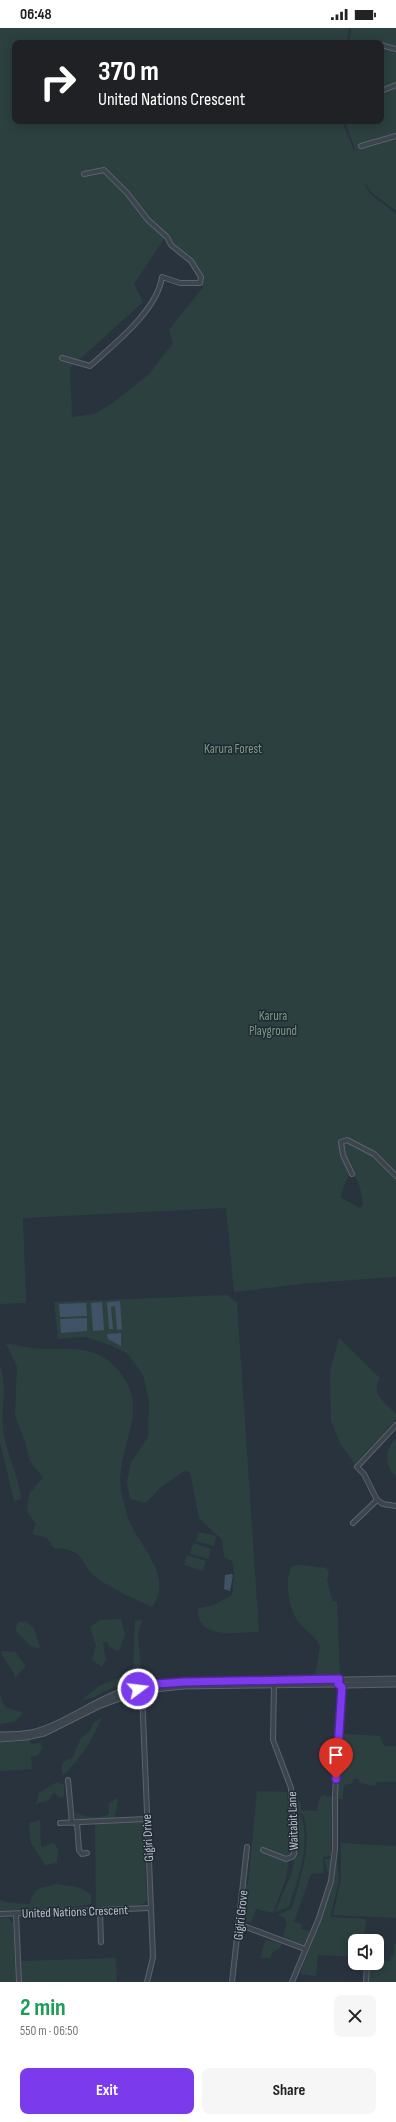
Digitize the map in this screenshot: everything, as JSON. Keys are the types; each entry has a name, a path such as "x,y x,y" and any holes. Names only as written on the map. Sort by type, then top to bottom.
{"street":[{"path":"384,46 396,49"},
{"path":"384,90 396,84"},
{"path":"360,146 396,136"},
{"path":"62,358 90,366 127,332 151,304 162,277 180,283 200,283 201,277 191,261 171,245 167,237 148,220 127,193 104,170 84,174"},
{"path":"352,1174 343,1155 341,1142 343,1140 347,1140 374,1154 396,1176"},
{"path":"396,1425 357,1467 364,1474 377,1500 383,1504 396,1506"},
{"path":"354,1523 377,1500"},
{"path":"0,1739 26,1737 39,1734 98,1706 142,1689 184,1686 342,1683 396,1679"},
{"path":"0,1735 30,1733 43,1729 107,1697 184,1682 396,1684"},
{"path":"292,1982 325,1900 333,1866 342,1683"},
{"name":"Waitabit Lane","path":"263,1850 286,1859 292,1857 294,1854 291,1788 273,1740 274,1685"},
{"name":"Gigiri Drive","path":"142,1689 152,1957 147,1982"},
{"path":"68,1780 72,1823"},
{"path":"60,1823 146,1819"},
{"path":"77,1823 80,1852 87,1853"},
{"name":"Gigiri Grove","path":"232,1982 247,1847"},
{"name":"United Nations Crescent","path":"0,1914 150,1908"},
{"path":"100,1911 101,1942"},
{"path":"16,1914 19,1982"},
{"path":"238,1924 305,1949"},
{"path":"366,1982 367,1970"}],"green space":[{"name":"Karura Forest","path":"0,28 349,28 347,40 12,40 12,124 343,124 354,151 355,150 346,124 384,124 384,40 349,40 351,28 396,28 396,211 371,192 364,180 369,193 396,214 396,1277 309,1283 234,1292 226,1208 23,1218 26,1303 0,1304","holes":["164,239 190,264 203,287 169,330 173,343 149,374 110,405 94,414 72,417 70,368 143,302 134,284","352,1174 359,1185 363,1205 360,1208 340,1197 348,1176"]},
{"path":"227,1295 237,1303 259,1632 219,1632 205,1627 200,1621 198,1617 198,1608 212,1606 232,1595 234,1572 232,1561 224,1557 222,1540 199,1518 190,1472 184,1471 161,1487 146,1503 130,1499 127,1482 131,1462 148,1437 149,1401 143,1375 127,1353 110,1345 86,1337 58,1339 54,1302"},
{"path":"339,1338 380,1378 377,1384 377,1389 380,1398 396,1414 396,1419 355,1464 341,1445 331,1421 330,1372"},
{"path":"6,1343 23,1347 88,1351 98,1354 108,1360 117,1369 128,1384 132,1399 133,1414 120,1475 121,1491 130,1523 154,1564 158,1575 160,1585 158,1596 152,1607 116,1590 97,1578 87,1568 78,1554 65,1549 54,1548 47,1538 32,1534 36,1524 27,1511 29,1494 43,1478 30,1461 24,1438 15,1416 17,1367"},
{"path":"0,1367 4,1381 4,1437 18,1481 21,1499 14,1501 0,1442"},
{"path":"396,1439 396,1477 392,1473 387,1458 389,1448"},
{"path":"198,1532 216,1536 214,1546 196,1541"},
{"path":"193,1543 211,1549 208,1559 190,1554"},
{"path":"187,1555 206,1561 203,1571 184,1565"},
{"path":"302,1565 326,1568 329,1572 327,1580 332,1600 337,1602 340,1676 315,1676 320,1646 316,1639 303,1627 294,1615 288,1593 288,1578 292,1566"},
{"path":"121,1619 125,1635 119,1651 109,1647 107,1642 103,1643 106,1660 102,1667 92,1660 96,1645 90,1627 100,1620"},
{"path":"143,1619 138,1632 141,1673 96,1696 81,1701 99,1686 133,1672 135,1621"},
{"path":"26,1621 34,1629 41,1649 32,1647 15,1630 18,1622"},
{"path":"1,1651 15,1652 26,1666 15,1678 12,1670"},
{"path":"0,1695 5,1707 23,1713 14,1722 0,1724"},
{"path":"102,1717 86,1748 63,1775 61,1768 64,1761 72,1758 81,1738 89,1732 93,1723"},
{"path":"344,1734 380,1736 384,1746 396,1746 396,1782 377,1782 375,1786 360,1783 358,1778 352,1780 353,1783 344,1785 343,1799 339,1799 337,1793 341,1776"},
{"path":"30,1740 31,1744 41,1743 42,1749 37,1756 31,1756 32,1769 0,1771 0,1743"},
{"path":"57,1782 64,1785 64,1797 59,1798 54,1792 49,1800 36,1804 39,1793"},
{"path":"257,1791 287,1792 290,1853 286,1879 273,1913 256,1909 251,1923 245,1921 247,1900 245,1899 245,1882 248,1885"},
{"path":"323,1795 332,1797 331,1856 323,1857 324,1873 311,1874 294,1922 302,1924 301,1929 310,1931 304,1947 283,1937 287,1923 285,1918 278,1915 292,1908 302,1873 306,1849 306,1826 303,1814 294,1812 296,1796 300,1802 301,1810 316,1811 320,1797"},
{"path":"118,1798 114,1823 143,1822 147,1901 139,1906 96,1908 95,1826 98,1825 76,1821 76,1813 92,1817 105,1816 109,1814 109,1803"},
{"path":"301,1815 305,1838 299,1873 289,1907 275,1912 292,1872 299,1840 296,1816"},
{"path":"40,1820 41,1847 54,1843 58,1850 57,1863 45,1865 31,1843 29,1823"},
{"path":"341,1843 396,1846 396,1918 333,1915 341,1879"},
{"path":"324,1859 337,1859 339,1881 330,1917 366,1919 365,1934 348,1934 348,1957 318,1955 316,1976 300,1974 323,1916 334,1876 327,1871"},
{"path":"56,1884 78,1887 91,1894 91,1904 56,1910 0,1912 0,1900 10,1903 30,1904 36,1890"},
{"path":"0,1918 9,1918 13,1924 16,1982 0,1982"},
{"path":"265,1940 282,1944 279,1949 272,1953 271,1958 261,1958"},
{"path":"394,1944 396,1944 396,1982 369,1982 369,1970 384,1970 384,1956 385,1961 390,1961 391,1956 394,1955"},
{"path":"116,1958 117,1982 21,1982 20,1961"}],"water":[{"path":"120,1301 122,1329 117,1330 115,1306 111,1307 113,1329 109,1329 107,1302"},
{"path":"102,1302 104,1330 93,1331 91,1303"},
{"path":"86,1303 87,1316 60,1317 59,1304"},
{"path":"87,1318 87,1331 61,1333 60,1319"},
{"path":"121,1333 121,1346 108,1339 107,1334"},
{"path":"225,1575 233,1575 230,1591 224,1589"}],"route":[{"path":"138,1689 139,1686 142,1685 184,1682 303,1681 339,1679 338,1684 342,1687 339,1707 339,1748 336,1779"}],"park label":[{"name":"Karura Playground","path":"273,1022"}]}
